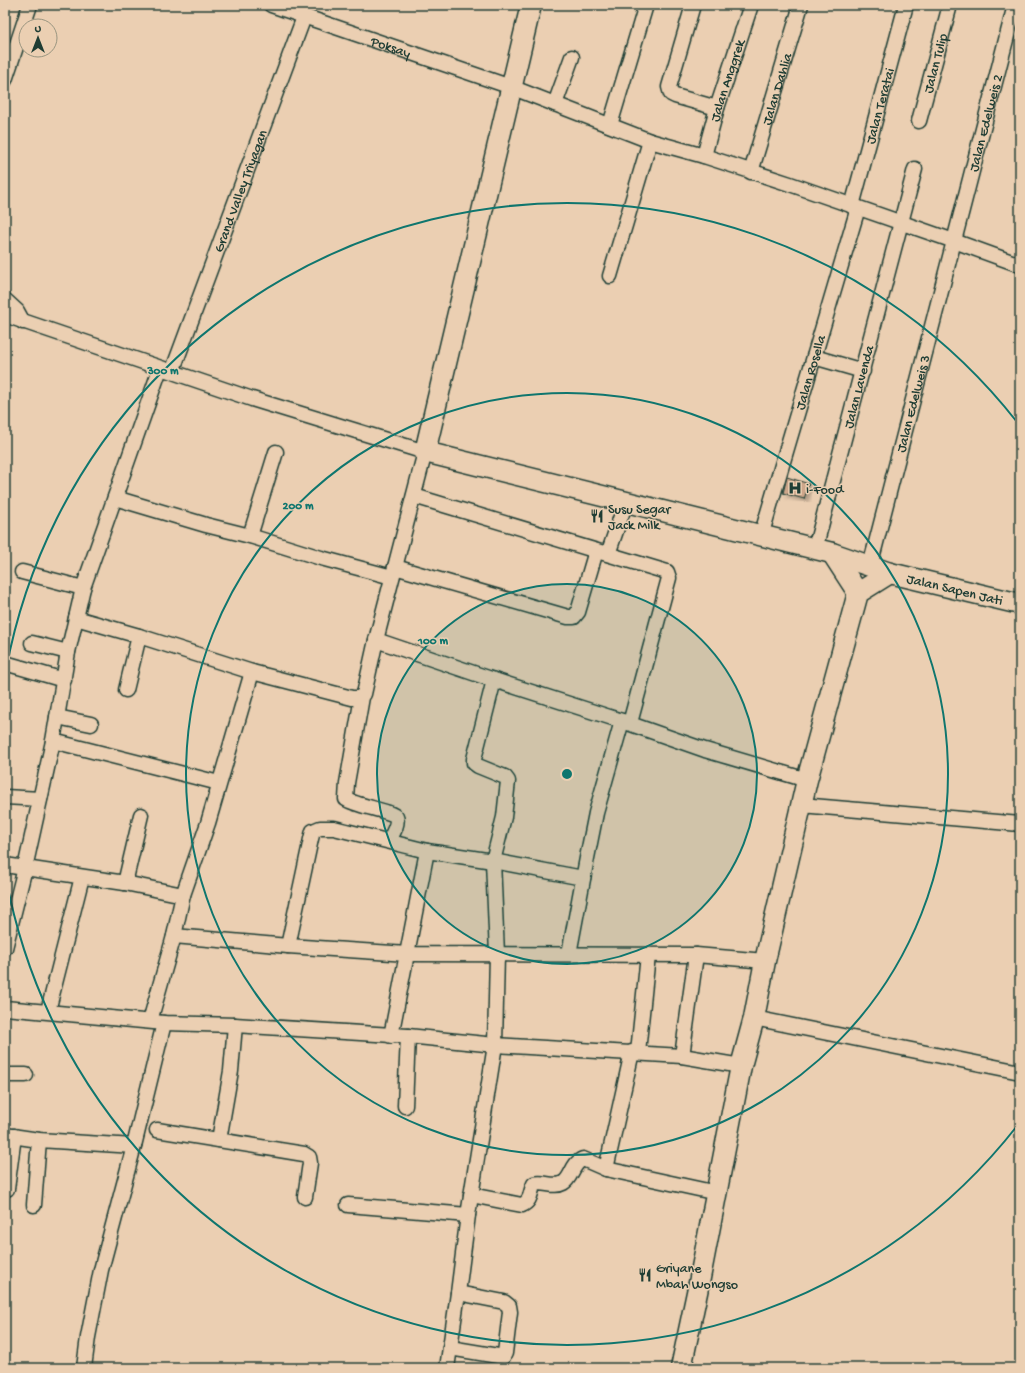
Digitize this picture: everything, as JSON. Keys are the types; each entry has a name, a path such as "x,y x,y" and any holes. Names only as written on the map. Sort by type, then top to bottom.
{"street":[{"path":"5,80 30,5"},
{"name":"Poksay","path":"271,5 511,87 650,141 704,156 1020,265"},
{"path":"389,841 396,817 392,813 365,807 352,803 346,799 347,783 362,697 425,452 531,5"},
{"path":"610,125 646,5"},
{"path":"693,5 669,87 671,94 675,96 717,108"},
{"name":"Jalan Anggrek","path":"704,156 717,108 752,5"},
{"name":"Jalan Dahlia","path":"751,172 801,5"},
{"name":"Jalan Teratai","path":"855,207 906,5"},
{"name":"Jalan Tulip","path":"919,121 950,5"},
{"name":"Jalan Edelweis 2","path":"954,241 1015,5"},
{"name":"Grand Valley Triyagan","path":"175,364 304,17"},
{"path":"555,104 572,57"},
{"path":"610,276 650,141"},
{"name":"Jalan Lavenda","path":"824,551 863,371 915,170"},
{"name":"Jalan Rosella","path":"761,536 814,357 855,207"},
{"name":"Jalan Edelweis 3","path":"870,566 954,241"},
{"path":"5,300 17,311 23,322"},
{"path":"5,315 252,400 425,452"},
{"path":"814,357 863,371"},
{"path":"5,948 25,868 53,741 68,652 83,588 160,369"},
{"path":"250,536 276,452"},
{"name":"Jalan Sapen Jati","path":"425,452 824,551 890,573 1020,604"},
{"path":"414,496 665,571 669,576 626,722 596,813 570,954"},
{"path":"115,498 322,558 394,572 568,617 574,617 578,612 602,552 626,502"},
{"path":"824,551 858,593"},
{"path":"22,572 83,588"},
{"path":"680,1368 717,1193 741,1066 754,1018 765,962 807,780 858,593 890,573"},
{"path":"76,618 140,636 252,672 352,698 362,697"},
{"path":"126,690 140,636"},
{"path":"376,640 494,680 626,722 706,750 807,780"},
{"path":"32,643 68,652"},
{"path":"5,663 64,680"},
{"path":"150,1021 174,936 183,895 208,823 252,672"},
{"path":"447,1368 468,1215 495,1045 497,954 493,861 504,817 508,781 505,777 474,763 494,680"},
{"path":"57,717 91,724"},
{"path":"53,741 219,784"},
{"path":"5,797 40,800"},
{"path":"801,805 1020,824"},
{"path":"125,883 141,815"},
{"path":"288,946 313,831 320,828 334,828 427,851 493,861 583,878"},
{"path":"391,1036 427,851"},
{"path":"5,865 125,883 183,895"},
{"path":"48,1011 82,877"},
{"path":"174,936 407,954 696,955 765,962"},
{"path":"606,1168 635,1052 648,955"},
{"path":"682,1056 696,955"},
{"path":"5,1008 164,1023 235,1025 408,1036 495,1045 635,1052 682,1056 741,1066"},
{"path":"754,1018 1020,1072"},
{"path":"84,1368 101,1270 134,1146 164,1023"},
{"path":"219,1140 231,1071 235,1025"},
{"path":"405,1106 408,1036"},
{"path":"5,1075 26,1075"},
{"path":"157,1130 304,1154 309,1157 310,1163 305,1197"},
{"path":"7,1189 10,1135 39,1140 134,1146"},
{"path":"34,1205 39,1140"},
{"path":"471,1195 522,1205 527,1204 534,1184 554,1185 566,1181 577,1162 582,1159 606,1168 717,1193"},
{"path":"348,1205 468,1215"},
{"path":"450,1348 503,1357 505,1353 510,1312 509,1306 504,1302 458,1293"}],"building":[{"name":"i-Food","path":"787,477 809,484 804,499 783,493"}],"place":[{"name":"i-Food","path":"795,488"},
{"name":"Susu Segar Jack Milk","path":"597,516"},
{"name":"Griyane Mbah Wongso","path":"645,1275"}]}
